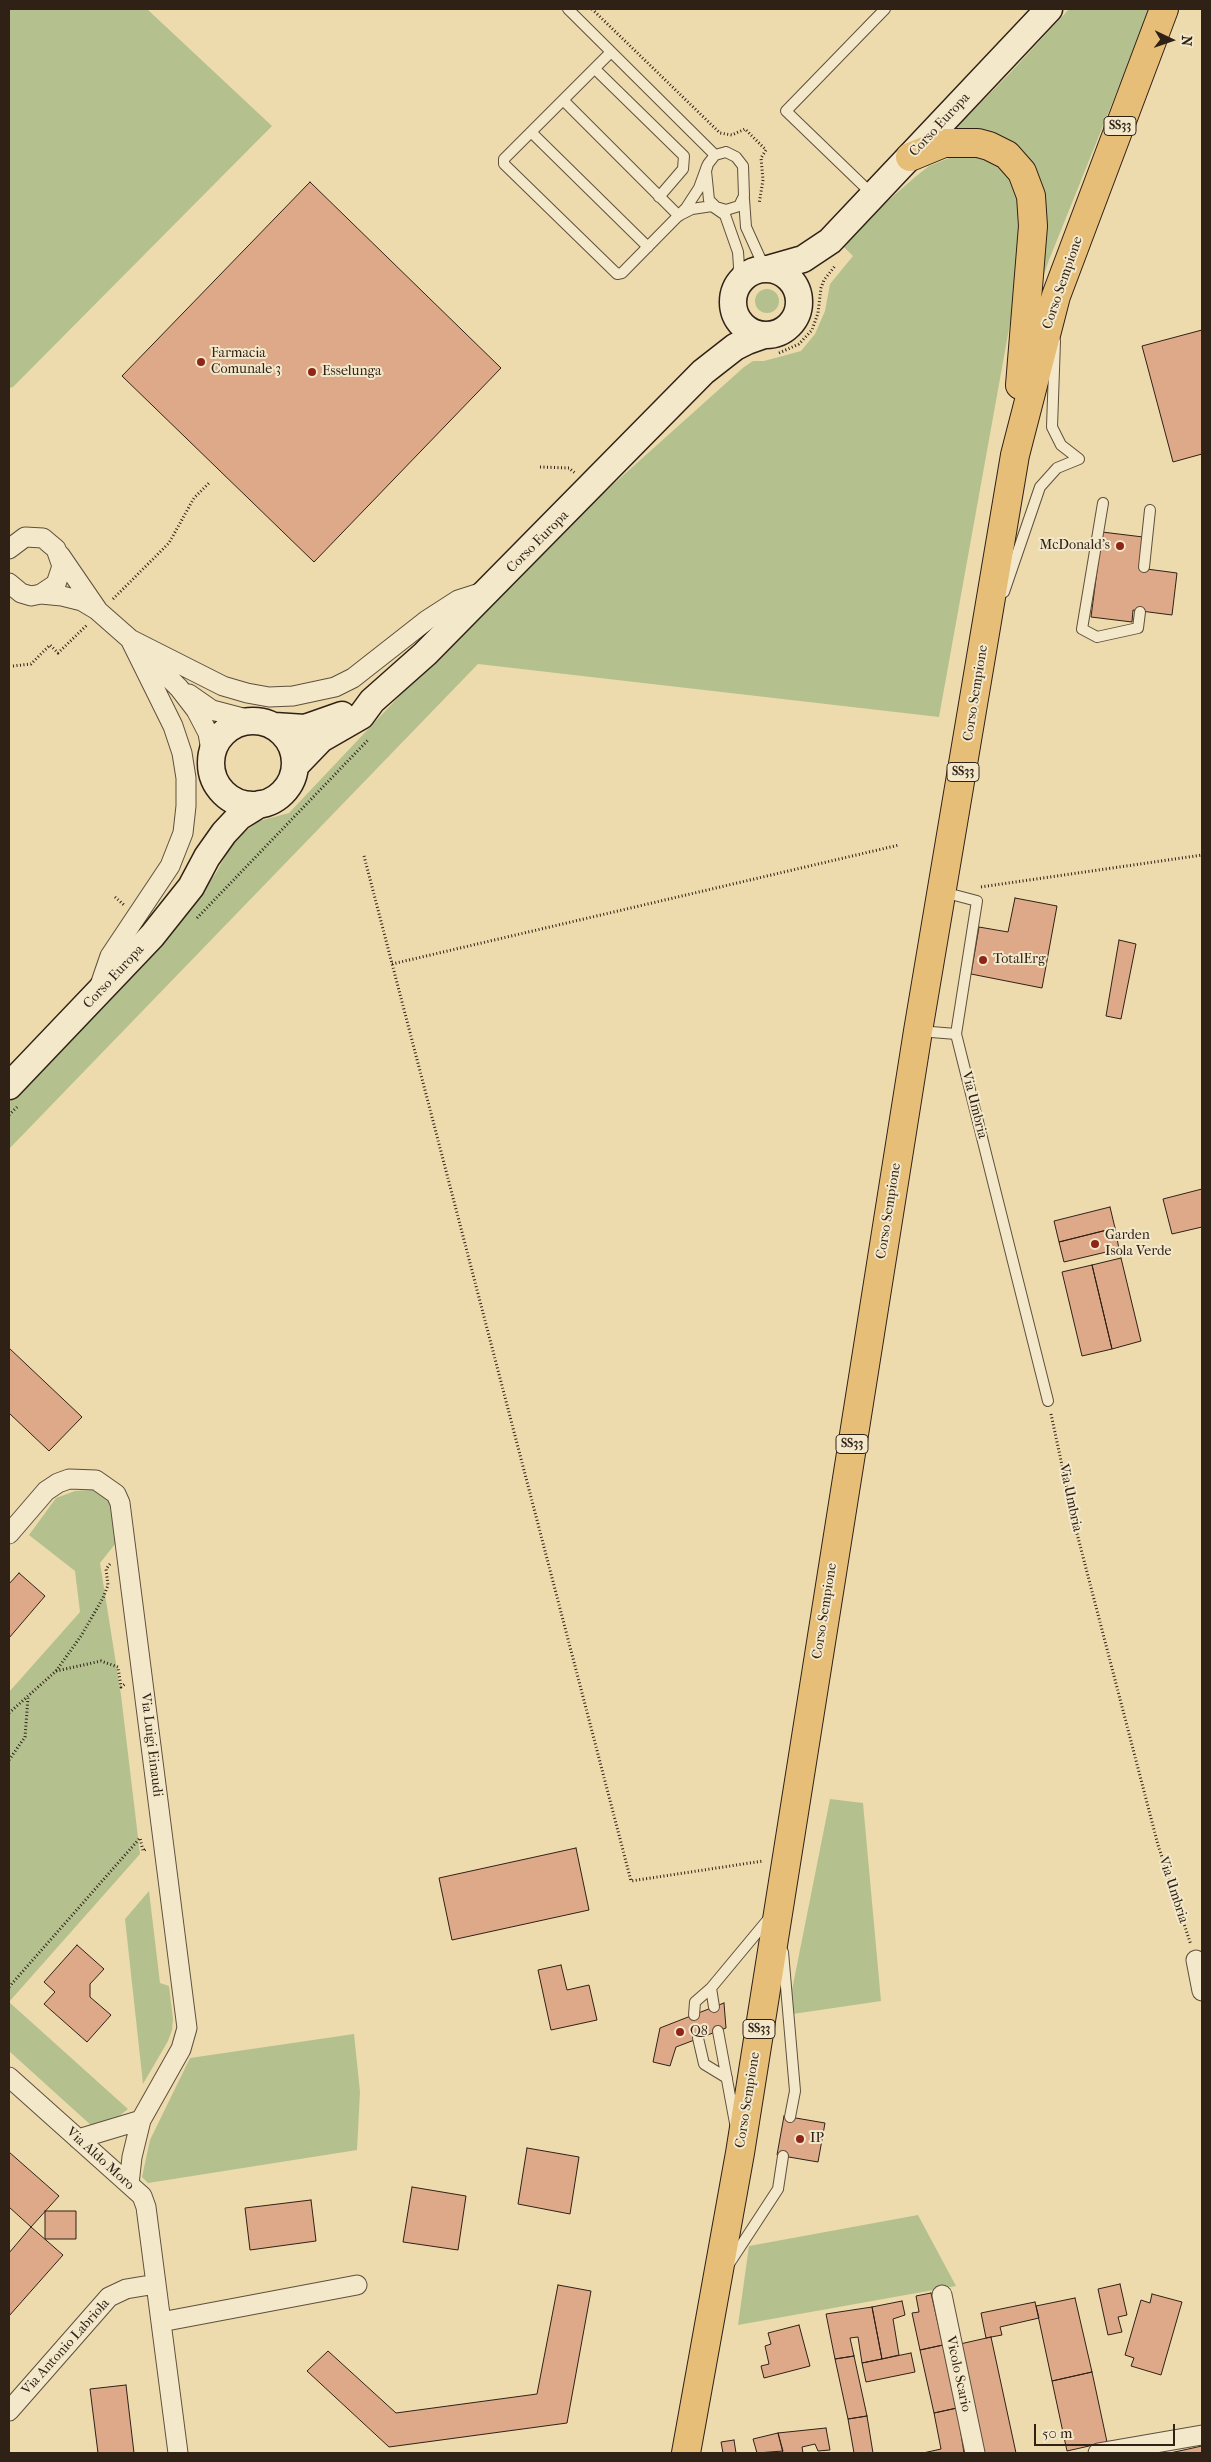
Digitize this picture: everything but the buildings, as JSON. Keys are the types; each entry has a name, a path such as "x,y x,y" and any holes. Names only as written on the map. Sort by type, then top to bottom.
{"main road":[{"name":"Corso Europa","path":"798,311 801,295 810,274 830,241 1049,9"},
{"name":"Corso Sempione","path":"688,2448 740,2153 918,1031 943,892 1015,455 1056,296 1164,9"},
{"path":"910,157 944,143 968,142 984,144 1007,155 1022,172 1028,185 1033,226 1015,455"},
{"name":"Corso Europa","path":"766,269 792,264 804,259 830,241"},
{"path":"766,269 781,272 792,281 798,293 798,311 792,323 784,330 764,335 751,332 742,325 735,314 734,295 751,272 766,269"},
{"name":"Corso Europa","path":"698,376 726,335 731,319 734,295"},
{"name":"Corso Europa","path":"295,766 322,740 361,716 372,701 425,654 491,590 698,376 735,347 747,340 764,335"},
{"name":"Corso Europa","path":"264,724 305,728 337,718 372,701"},
{"path":"264,724 282,732 292,747 295,766 290,782 280,795 260,804 249,804 227,796 213,767 214,748 226,731 234,726 264,724"},
{"name":"Corso Europa","path":"16,1094 98,995 152,936 191,887 207,856 216,826 218,809 213,767"},
{"name":"Corso Europa","path":"207,856 239,817 260,804"}],"street":[{"path":"9,547 25,537 34,536 42,538 56,548 99,611"},
{"path":"40,594 49,590 60,576 60,557 56,548"},
{"path":"10,585 21,593 62,596 82,601 99,611 179,688 212,710 264,724"},
{"path":"130,639 223,686 269,697 293,696 312,693 341,684 458,600 491,590"},
{"path":"98,995 110,956 161,880 176,853 183,834 186,806 186,778 182,753 173,726 130,639"},
{"path":"179,688 208,733 213,767"},
{"name":"Via Luigi Einaudi","path":"9,1534 46,1491 58,1483 82,1478 96,1480 116,1494 120,1504 187,2028 181,2048 141,2120 132,2157 129,2184"},
{"path":"1196,1960 1202,1991"},
{"name":"Via Aldo Moro","path":"9,2077 142,2196 146,2207 178,2453"},
{"path":"78,2139 141,2120"},
{"name":"Via Antonio Labriola","path":"9,2411 110,2297 126,2289 156,2284"},
{"path":"161,2322 357,2285"},
{"name":"Vicolo Scario","path":"942,2295 975,2453"},
{"path":"1098,2453 1202,2435"}],"lane":[{"path":"568,9 715,155"},
{"path":"873,195 786,111 885,9"},
{"path":"611,52 504,159 504,164 617,274 622,273 679,216 693,198 707,166 715,155 726,152 740,160 744,171 743,214 746,227 766,269"},
{"path":"595,69 684,156 684,169 660,197"},
{"path":"563,100 679,216"},
{"path":"531,132 648,247"},
{"path":"707,166 708,194 729,222 737,246 739,262 734,295"},
{"path":"679,216 701,207 716,207 722,210 733,209 742,202 744,196"},
{"path":"983,652 1040,487 1057,468 1079,459 1061,445 1052,427 1056,296"},
{"path":"1103,503 1082,629 1097,636 1138,628 1140,612"},
{"path":"1144,567 1150,510"},
{"path":"918,1031 956,1034 977,901 943,892"},
{"name":"Via Umbria","path":"956,1034 1048,1401"},
{"path":"694,2015 695,2002 711,1988 778,1906"},
{"path":"778,1906 795,2091 790,2118"},
{"path":"711,1988 714,2007"},
{"path":"718,2031 740,2153"},
{"path":"698,2038 704,2064 727,2078"},
{"path":"716,2282 741,2248 778,2189 783,2156"}],"path":[{"path":"540,467 569,468 576,474"},
{"path":"13,666 31,664 50,645 58,653 169,542 194,498 209,483"},
{"path":"194,921 373,734"},
{"path":"392,964 899,845"},
{"path":"943,892 1202,855"},
{"path":"364,856 631,1880 786,1858"},
{"path":"9,1115 16,1094"},
{"name":"Via Umbria","path":"1048,1401 1075,1526 1151,1816 1196,1960"},
{"path":"9,1713 56,1671 93,1616 108,1585 106,1568 125,1545"},
{"path":"56,1671 101,1661 118,1667 122,1686 141,1672"},
{"path":"9,1760 24,1737 28,1697"},
{"path":"9,1987 140,1838 143,1851 162,1834"}],"green space":[{"path":"9,9 147,9 272,126 13,387 9,388"},
{"path":"1069,9 1150,9 1049,260 1028,322 1018,157 947,137"},
{"path":"959,154 975,155 1002,167 1016,181 1025,240 939,717 478,664 9,1149 9,1102 158,948 216,873 234,840 259,821 289,813 406,689 599,497 744,367 753,361 764,361 801,351 815,334 825,311 830,284 853,256 844,247 874,213 915,177 929,166"},
{"path":"762,289 772,289 779,296 779,306 772,313 762,313 755,306 755,296"},
{"path":"92,1490 109,1499 116,1543 100,1563 121,1695 140,1854 9,2002 9,1692 80,1612 75,1571 29,1535 56,1498 75,1491"},
{"path":"830,1799 863,1803 881,2001 793,2014 791,1995"},
{"path":"149,1891 160,1983 169,1986 173,2019 168,2041 143,2084 125,1919"},
{"path":"9,2002 128,2109 118,2117 93,2127 9,2051"},
{"path":"354,2034 360,2092 357,2150 148,2183 142,2177 150,2140 190,2058"},
{"path":"918,2215 956,2286 738,2325 749,2246"}],"place":[{"name":"Farmacia Comunale 3","path":"201,362"},
{"name":"Esselunga","path":"312,372"},
{"name":"McDonald's","path":"1120,546"},
{"name":"TotalErg","path":"983,960"},
{"name":"Garden Isola Verde","path":"1095,1244"},
{"name":"Q8","path":"680,2032"},
{"name":"IP","path":"800,2139"}]}
